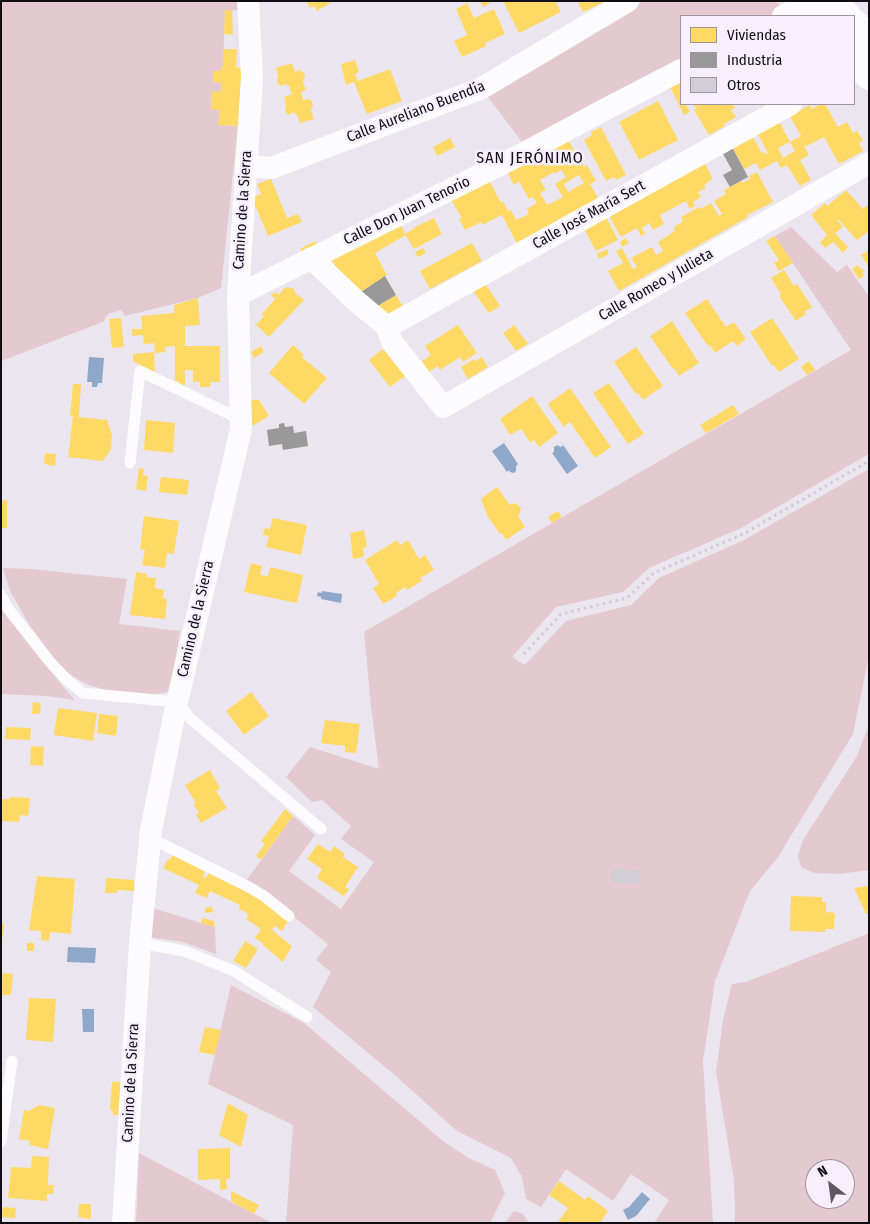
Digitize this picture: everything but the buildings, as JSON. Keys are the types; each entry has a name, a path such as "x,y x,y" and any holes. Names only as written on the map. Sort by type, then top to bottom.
{"main road":[{"path":"833,1 846,15"},
{"path":"855,25 869,40"}],"street":[{"name":"Camino de la Sierra","path":"123,1223 140,943 150,838 177,702 241,429 238,295 252,78 248,1"},
{"name":"Calle Aureliano Buendía","path":"246,166 271,168 480,89 628,1"},
{"name":"Calle Don Juan Tenorio","path":"238,295 528,151 602,110 680,71"},
{"name":"Calle José María Sert","path":"387,327 789,105"},
{"name":"Calle Romeo y Julieta","path":"387,327 392,342 443,407 869,163"},
{"path":"311,258 355,300 387,327"}],"lane":[{"path":"130,464 140,371 240,419"},
{"path":"1,596 50,662 82,693 177,702 190,719 321,829"},
{"path":"150,838 247,886 264,896 289,916"},
{"path":"140,943 184,952 234,971 307,1017"},
{"path":"1,1141 12,1061"}],"path":[{"path":"524,654 561,614 627,598 654,573 742,534 869,461"}],"shaded area":[{"path":"1,1 237,1 238,10 225,11 223,67 221,67 221,71 213,71 213,82 221,83 221,92 212,92 211,108 220,110 218,125 238,126 221,288 198,298 125,316 121,310 108,314 103,322 1,361"},
{"path":"643,1 776,1 785,10 774,15 680,15 680,65 525,146 485,93"},
{"path":"791,227 837,272 847,265 869,297 869,454 741,528 649,568 623,592 556,607 512,657 525,665 566,621 631,605 659,578 744,540 869,469 869,656 853,734 778,857 750,891 715,981 703,1061 713,1223 654,1223 669,1200 631,1174 613,1201 566,1169 541,1207 526,1199 522,1177 511,1158 457,1131 397,1077 313,1007 331,972 316,960 328,944 246,881 293,816 315,835 289,871 341,909 374,862 341,839 351,826 322,800 312,802 286,777 310,747 379,769 364,632 851,350 775,236"},
{"path":"3,568 127,579 119,624 180,631 170,692 144,695 106,690 86,684 68,673 30,626 10,591"},
{"path":"1,609 75,700 47,696 1,694"},
{"path":"869,725 869,870 839,874 814,873 801,867 798,856 803,840 857,756"},
{"path":"152,908 215,927 216,954 183,942 149,937"},
{"path":"869,933 869,1223 735,1223 734,1180 716,1072 723,1020 732,984 746,982"},
{"path":"231,985 304,1023 444,1142 467,1157 495,1170 505,1193 490,1223 286,1223 293,1125 208,1084"},
{"path":"139,1153 254,1214 273,1223 136,1223"},
{"path":"514,1211 523,1214 529,1223 505,1223"}],"water":[{"path":"89,357 104,358 102,383 98,383 97,387 92,387 92,382 87,382"},
{"path":"504,443 518,464 514,473 509,470 507,472 492,451"},
{"path":"557,445 561,447 563,445 578,466 567,474 552,453"},
{"path":"322,591 342,594 341,603 321,599 321,597 317,596 318,592 322,593"},
{"path":"68,947 96,948 95,963 67,962"},
{"path":"82,1009 94,1009 94,1032 83,1032"},
{"path":"642,1192 650,1199 636,1216 628,1220 623,1210 629,1207"}],"district":[{"name":"SAN JERÓNIMO","path":"530,159"}]}
